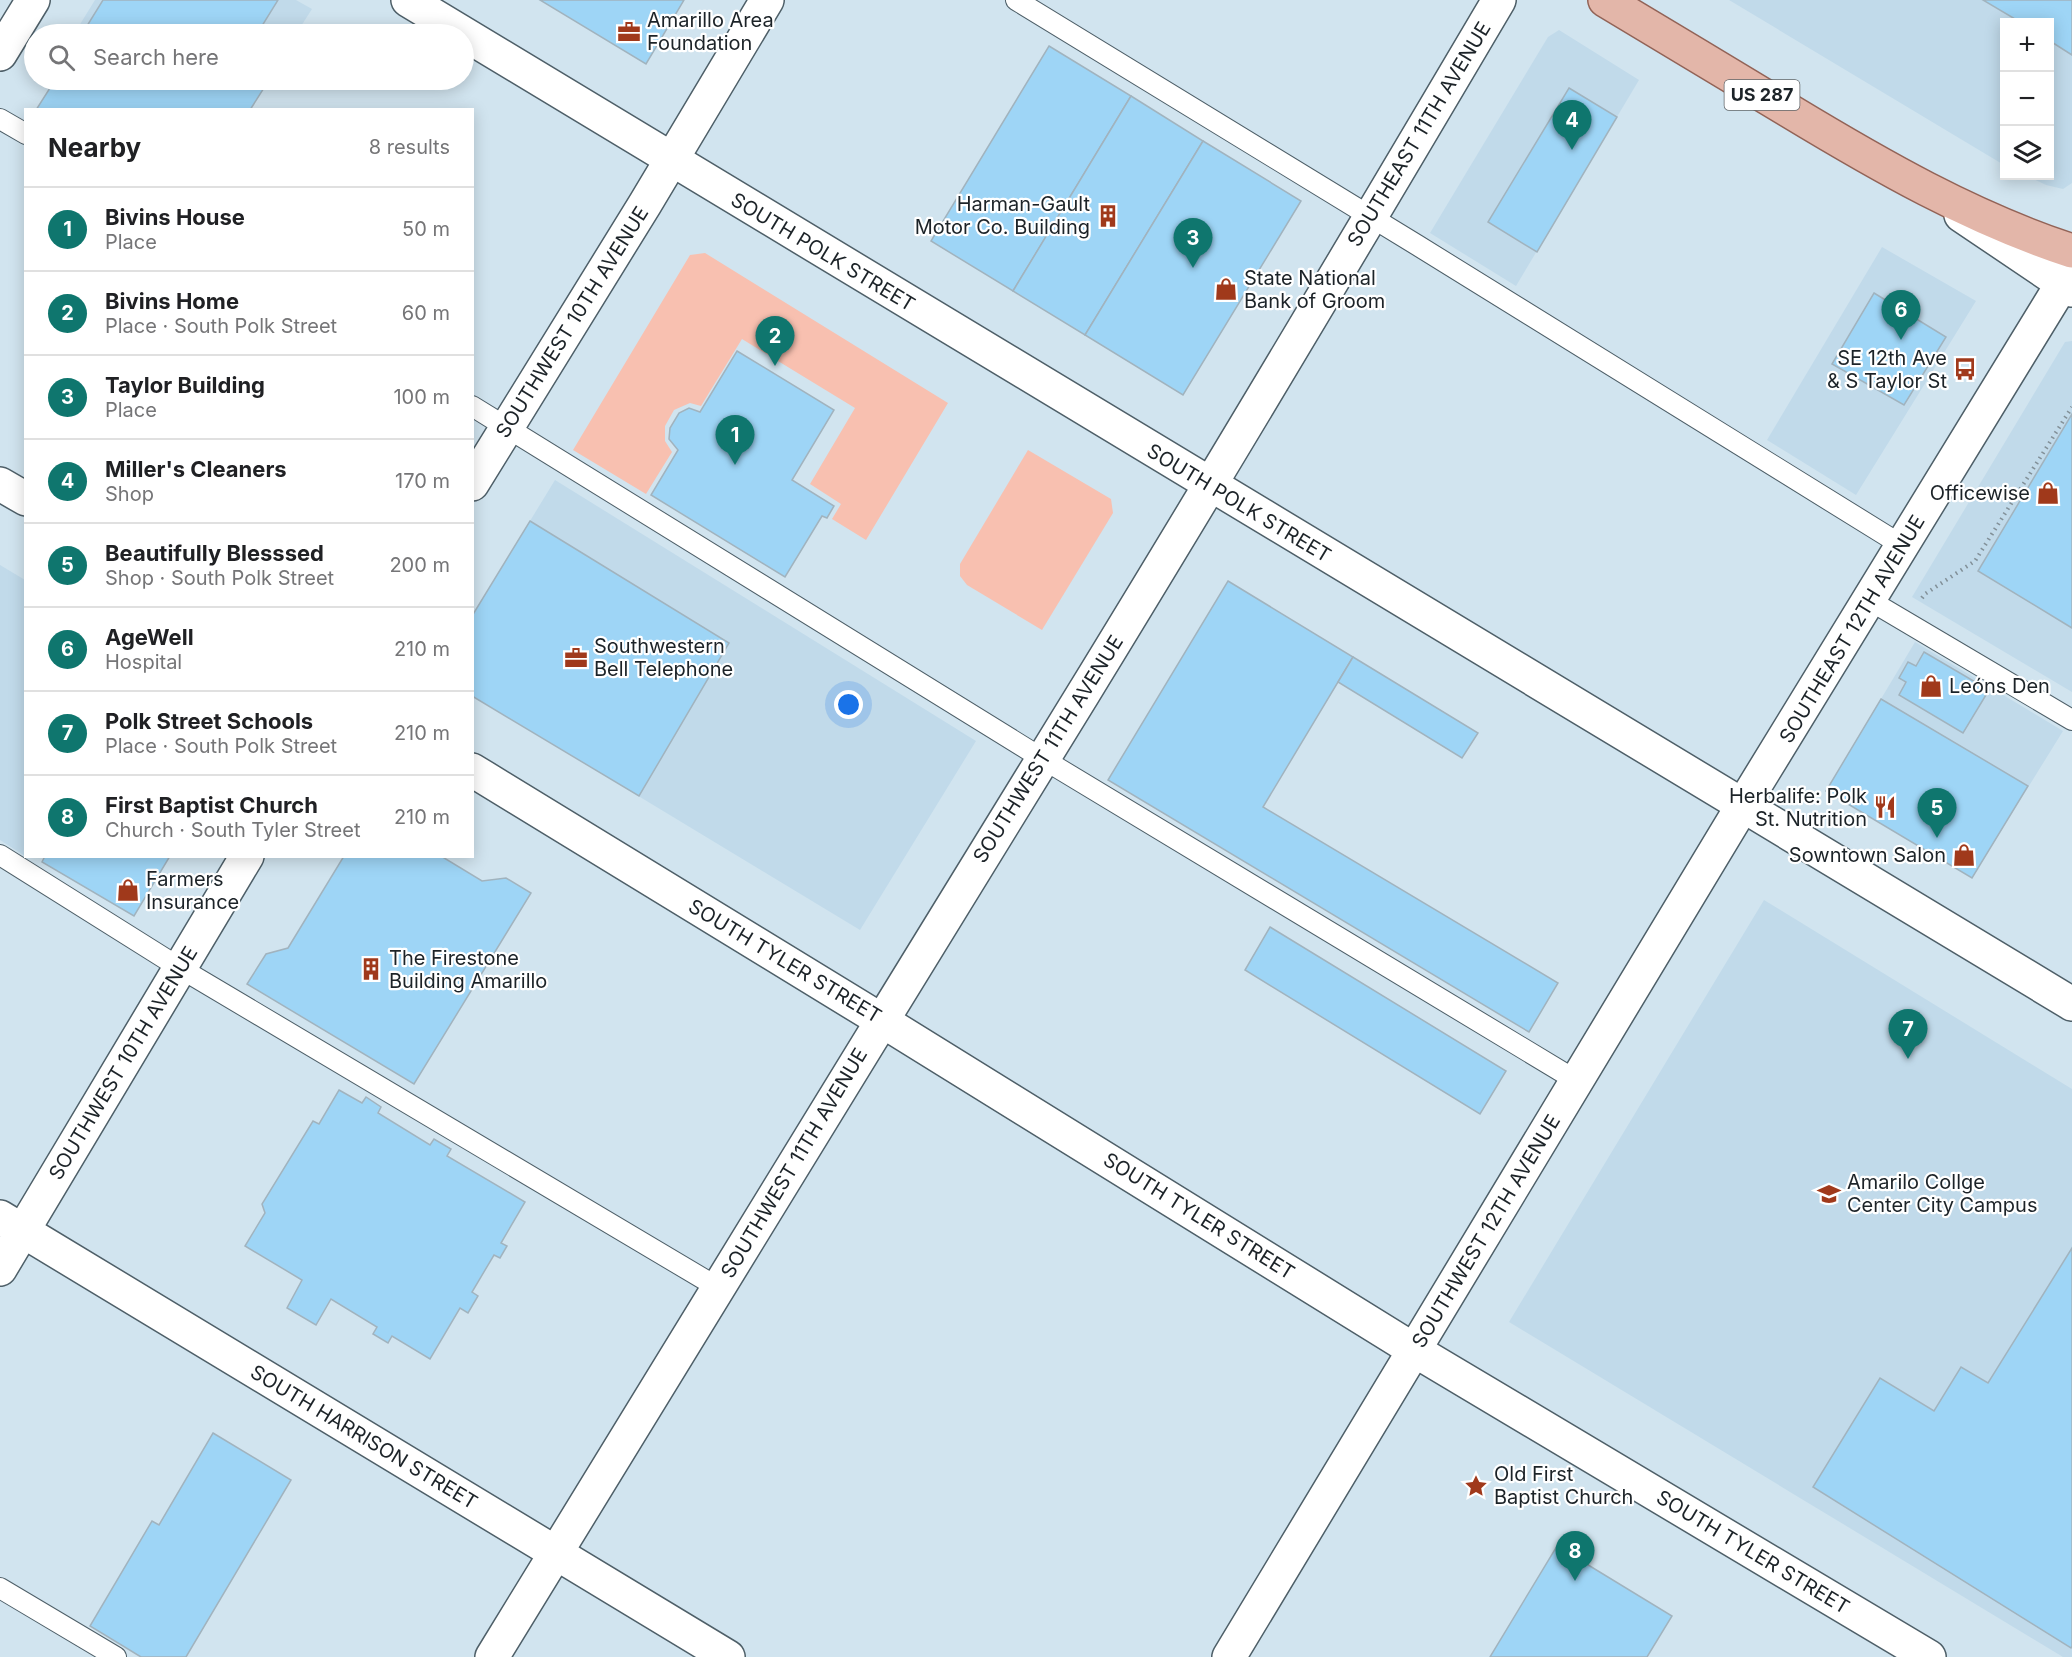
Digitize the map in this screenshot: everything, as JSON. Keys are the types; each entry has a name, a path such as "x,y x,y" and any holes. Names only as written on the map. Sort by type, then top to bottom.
{"main road":[{"name":"US 287","path":"1605,0 1873,162 1921,188 2031,238 2072,252"}],"street":[{"path":"0,54 33,0"},
{"name":"SOUTH POLK STREET","path":"408,0 448,24"},
{"name":"SOUTHWEST 10TH AVENUE","path":"474,481 767,0"},
{"name":"SOUTHEAST 11TH AVENUE","path":"1209,484 1499,0"},
{"name":"SOUTH POLK STREET","path":"474,40 2072,1004"},
{"path":"1921,188 2068,281"},
{"name":"SOUTHEAST 12TH AVENUE","path":"1743,805 2068,281"},
{"path":"0,484 24,498"},
{"name":"SOUTHWEST 11TH AVENUE","path":"492,1657 1209,484"},
{"name":"SOUTH TYLER STREET","path":"474,771 1414,1350 1929,1657"},
{"name":"SOUTHWEST 12TH AVENUE","path":"1229,1657 1743,805"},
{"name":"SOUTHWEST 10TH AVENUE","path":"0,1269 11,1224 180,968 246,858"},
{"name":"SOUTH HARRISON STREET","path":"11,1224 728,1657"}],"lane":[{"path":"1016,0 1371,216 1902,546"},
{"path":"0,118 24,133"},
{"path":"474,407 1043,759 1577,1081"},
{"path":"1869,600 2072,720"},
{"path":"0,855 180,968 717,1287"},
{"path":"0,1588 116,1657"}],"path":[{"path":"1910,623 1912,615 1925,594 1976,561 2072,407"}],"shaded area":[{"path":"95,0 296,0 312,9 302,24 80,24"},
{"path":"1729,0 2072,0 2072,183 2063,189 2035,180 2054,180 2054,18 2000,18 2000,163"},
{"path":"1559,30 1639,80 1516,286 1430,233 1548,37"},
{"path":"1882,247 1976,301 1856,495 1767,440"},
{"path":"705,253 948,403 866,540 832,519 841,504 810,484 855,408 742,339 701,406 690,403 674,410 665,426 665,441 672,452 646,494 573,450 690,255"},
{"path":"2072,341 2072,692 1912,597 2065,342"},
{"path":"1028,450 1111,499 1113,513 1042,630 967,585 960,576 960,564"},
{"path":"555,480 976,741 860,930 474,697 474,613"},
{"path":"0,565 24,579 24,855 0,840"},
{"path":"1915,642 2063,731 1972,878 1826,791"},
{"name":"Amarilo Collge Center City Campus","path":"1764,900 2072,1089 2072,1657 2063,1657 1509,1322"}],"building":[{"path":"103,0 278,0 263,24 88,24"},
{"name":"Amarillo Area Foundation","path":"540,0 684,0 646,64"},
{"path":"1983,0 2072,0 2072,55 2054,44 2054,18 2013,18"},
{"path":"1049,46 1131,96 1013,291 931,241"},
{"path":"1569,88 1617,117 1537,252 1488,222"},
{"path":"49,90 263,90 251,108 37,108"},
{"name":"Harman-Gault Motor Co. Building","path":"1131,96 1203,141 1085,335 1013,291"},
{"path":"1203,141 1301,201 1183,395 1085,335"},
{"path":"1874,293 1946,337 1904,405 1832,364"},
{"path":"737,351 834,410 792,480 834,506 827,518 822,516 785,577 651,495 678,450 669,439 670,428 679,413 689,408 700,412"},
{"name":"Officewise","path":"2072,414 2072,628 1978,571"},
{"path":"530,521 729,643 639,796 474,697 474,613"},
{"path":"1228,581 1353,657 1263,807 1558,983 1529,1032 1108,780"},
{"path":"1924,652 1989,690 1963,733 1899,695 1906,682 1899,678 1908,662 1916,666"},
{"path":"1353,657 1478,733 1462,758 1338,682"},
{"path":"1881,699 2028,786 1972,878 1826,791"},
{"path":"44,858 169,858 134,916 42,862"},
{"name":"The Firestone Building Amarillo","path":"343,858 444,858 482,881 506,878 531,893 414,1084 247,984 266,954 288,948"},
{"path":"1270,927 1506,1071 1480,1114 1245,970"},
{"path":"339,1090 362,1103 366,1097 381,1107 378,1113 430,1145 434,1139 451,1149 447,1156 525,1202 501,1243 507,1246 500,1258 494,1255 472,1292 478,1296 468,1313 460,1308 430,1359 392,1336 388,1343 373,1334 377,1327 331,1299 316,1325 287,1308 302,1280 245,1246 265,1213 262,1204 313,1121 319,1124"},
{"path":"2072,1248 2071,1648 1813,1487 1880,1378 1934,1411 1961,1367 1988,1383"},
{"path":"213,1433 291,1480 186,1657 141,1657 90,1626 152,1521 159,1525"},
{"path":"1557,1546 1672,1616 1647,1657 1490,1657"}],"place":[{"name":"Amarillo Area Foundation","path":"629,32"},
{"name":"Miller's Cleaners","path":"1572,150"},
{"name":"Harman-Gault Motor Co. Building","path":"1108,216"},
{"name":"Taylor Building","path":"1193,268"},
{"name":"State National Bank of Groom","path":"1226,289"},
{"name":"AgeWell","path":"1901,340"},
{"name":"Bivins Home","path":"775,366"},
{"name":"SE 12th Ave & S Taylor St","path":"1965,369"},
{"name":"Bivins House","path":"735,465"},
{"name":"Officewise","path":"2048,493"},
{"name":"Southwestern Bell Telephone","path":"576,658"},
{"name":"Leóns Den","path":"1931,686"},
{"name":"Herbalife: Polk St. Nutrition","path":"1885,807"},
{"name":"Beautifully Blesssed","path":"1937,838"},
{"name":"Sowntown Salon","path":"1964,855"},
{"name":"Farmers Insurance","path":"128,890"},
{"name":"The Firestone Building Amarillo","path":"371,969"},
{"name":"Polk Street Schools","path":"1908,1059"},
{"name":"Amarilo Collge Center City Campus","path":"1829,1194"},
{"name":"Old First Baptist Church","path":"1476,1486"},
{"name":"First Baptist Church","path":"1575,1581"}]}
